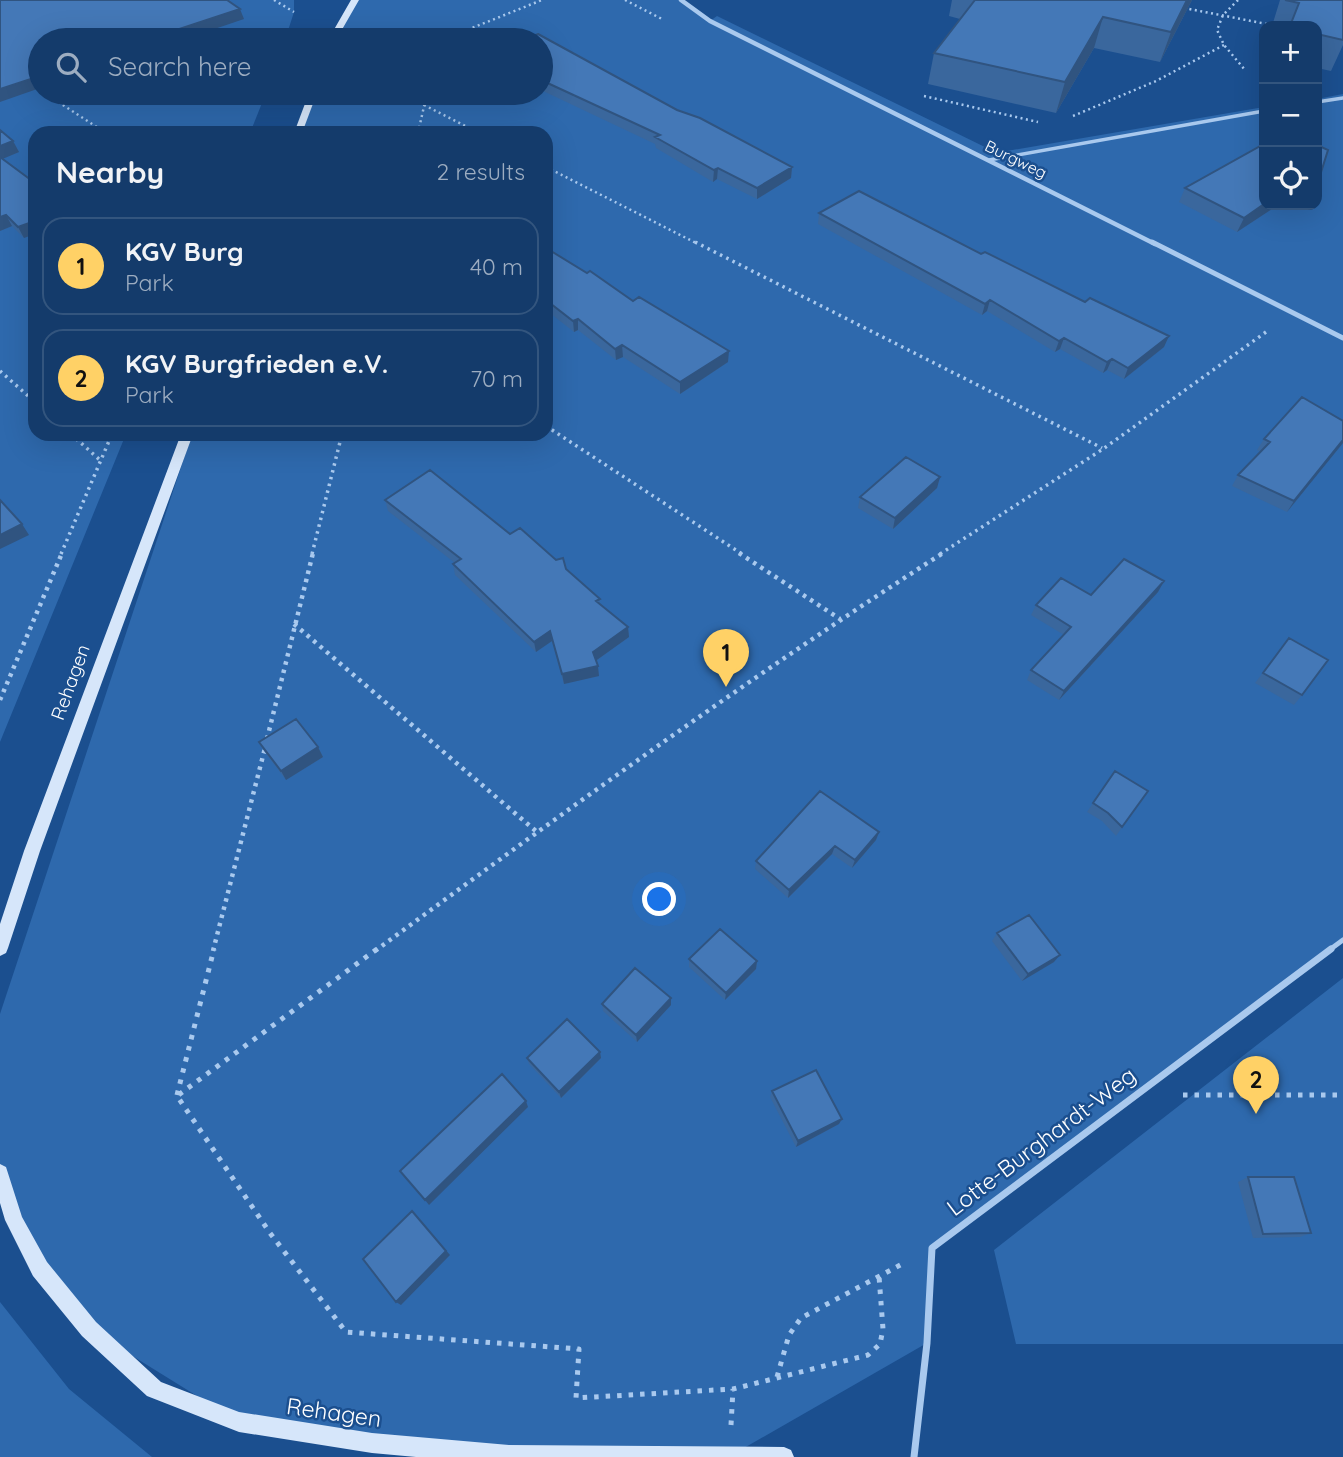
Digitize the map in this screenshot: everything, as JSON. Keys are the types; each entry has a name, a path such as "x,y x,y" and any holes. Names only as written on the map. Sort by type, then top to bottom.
{"street":[{"path":"339,28 355,0"},
{"name":"Burgweg","path":"681,0 710,21 1343,338"},
{"path":"301,126 309,105"},
{"name":"Rehagen","path":"0,948 32,851 184,441"},
{"name":"Rehagen","path":"0,1173 14,1220 40,1269 89,1329 154,1389 239,1422 372,1443 509,1456 784,1457"}],"lane":[{"path":"1322,101 1343,98"},
{"path":"989,160 1259,112"},
{"name":"Lotte-Burghardt-Weg","path":"932,1248 1343,940"},
{"path":"914,1457 927,1343 932,1248"}],"path":[{"path":"274,0 294,12"},
{"path":"472,28 542,0"},
{"path":"625,0 675,26"},
{"path":"1238,0 1223,15 1217,30 1224,45 1259,86"},
{"path":"1178,6 1259,22"},
{"path":"1062,120 1156,81 1224,45"},
{"path":"921,95 1038,122"},
{"path":"64,105 95,126"},
{"path":"419,126 424,105"},
{"path":"426,105 466,126"},
{"path":"553,171 1102,449"},
{"path":"177,1096 537,832 840,619 1102,449 1267,332 1255,326"},
{"path":"0,371 28,396"},
{"path":"553,431 840,619"},
{"path":"79,441 101,461"},
{"path":"0,700 109,441"},
{"path":"340,441 177,1096 270,1233 346,1332 579,1349 576,1398 733,1389 868,1354 880,1344 883,1329 879,1276"},
{"path":"294,624 537,832"},
{"path":"1133,1095 1343,1095"},
{"path":"777,1377 789,1335 801,1318 932,1248"}],"shaded area":[{"path":"0,0 294,0 294,12 289,28 28,28 28,105 261,105 253,126 28,126 28,441 123,441 0,742"},
{"path":"355,0 681,0 710,21 717,16 991,150 1001,152 1259,108 1259,210 1322,210 1322,98 1343,94 1343,940 933,1248 927,1343 730,1456 509,1455 239,1422 89,1329 40,1269 0,1173 0,1014 190,441 553,441 553,126 301,126 308,105 553,105 553,28 339,28"},
{"path":"1343,978 1343,1344 1016,1344 994,1250"},
{"path":"0,1302 69,1389 152,1457 0,1457"}],"building":[{"path":"0,0 227,0 240,9 182,28 28,28 28,80 0,89"},
{"path":"975,0 1187,0 1171,32 1103,17 1065,82 934,53"},
{"path":"1285,0 1343,0 1343,40 1322,35 1322,21 1292,21 1299,3"},
{"path":"553,42 677,110 700,118 792,167 757,188 718,168 714,170 655,137 660,135 553,86"},
{"path":"0,130 13,141 0,146"},
{"path":"1259,147 1259,208 1244,218 1185,188"},
{"path":"1322,147 1328,150 1322,169"},
{"path":"0,157 28,178 28,223 18,227 6,215 0,217"},
{"path":"859,191 981,254 985,252 1085,302 1090,298 1169,336 1128,368 1112,359 1107,362 1064,338 1059,341 990,300 985,304 819,213"},
{"path":"553,252 587,273 590,271 633,301 639,297 729,351 680,382 622,345 615,349 578,319 573,321 553,305"},
{"path":"1302,397 1343,421 1343,440 1294,501 1238,475 1270,442 1264,439"},
{"path":"906,457 940,477 895,518 860,497"},
{"path":"430,470 510,534 520,528 556,560 563,558 566,569 600,599 596,601 628,627 593,652 598,666 562,674 550,631 534,642 453,564 461,559 385,500"},
{"path":"0,500 22,524 0,535"},
{"path":"1124,559 1164,581 1064,691 1031,670 1071,627 1036,605 1061,578 1091,595"},
{"path":"1289,638 1328,660 1302,695 1263,673"},
{"path":"296,719 318,747 281,771 259,742"},
{"path":"1115,771 1148,791 1122,827 1093,803"},
{"path":"820,791 879,832 855,860 835,846 789,890 756,861"},
{"path":"1029,915 1060,955 1028,974 997,933"},
{"path":"720,929 757,961 726,993 689,959"},
{"path":"635,968 671,998 636,1035 602,1004"},
{"path":"567,1019 600,1052 559,1092 527,1058"},
{"path":"816,1070 842,1119 798,1141 772,1091"},
{"path":"502,1074 526,1101 425,1200 400,1171"},
{"path":"1248,1177 1294,1177 1311,1233 1263,1234"},
{"path":"412,1211 446,1251 396,1302 363,1259"}],"place":[{"name":"KGV Burg","path":"726,687"},
{"name":"KGV Burgfrieden e.V.","path":"1256,1114"}]}
